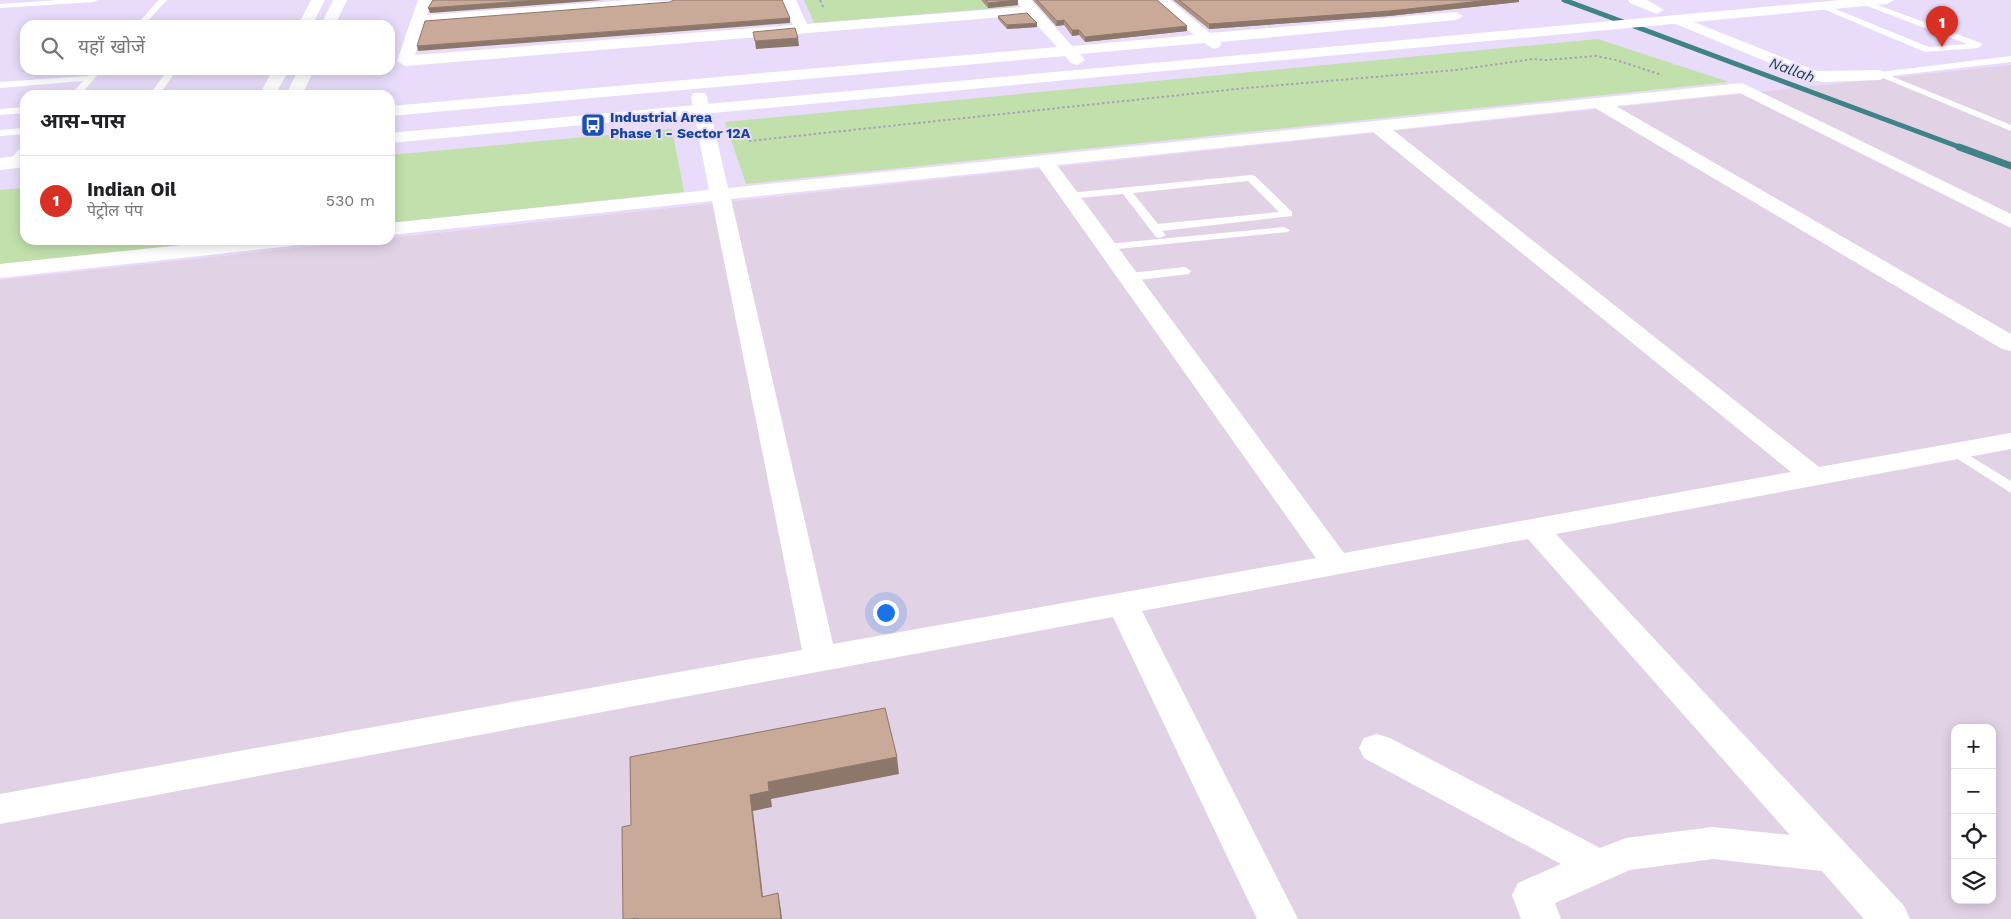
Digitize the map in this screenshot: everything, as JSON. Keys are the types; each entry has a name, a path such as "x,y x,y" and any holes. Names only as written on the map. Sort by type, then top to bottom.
{"street":[{"path":"308,20 318,0"},
{"path":"330,20 340,0"},
{"path":"425,0 405,61 802,29 1028,5 1073,56"},
{"path":"418,20 557,5 671,0 678,39"},
{"path":"789,0 802,29"},
{"path":"1161,0 1232,59"},
{"path":"395,112 1073,56 1219,48 1564,18 1638,6 1658,15 1786,0"},
{"path":"395,126 700,103 1232,59 1586,27 1675,12 1820,6 1887,0"},
{"path":"395,137 700,103 1073,56 1206,37 1456,16 1435,4"},
{"path":"1675,12 1814,76 1823,78 1880,74"},
{"path":"270,90 278,75"},
{"path":"296,90 304,75"},
{"path":"395,229 1742,88 2011,222"},
{"path":"700,103 820,658"},
{"path":"1598,103 2011,344"},
{"path":"1377,126 1814,477"},
{"path":"1044,161 1130,277 1336,564"},
{"path":"0,271 244,245"},
{"path":"0,809 2011,441"},
{"path":"1533,527 1890,919"},
{"path":"1122,603 1278,919"},
{"path":"1377,748 1599,866"},
{"path":"1541,919 1532,895 1626,854 1713,842 1833,856"}],"lane":[{"path":"0,6 94,0"},
{"path":"145,20 163,0"},
{"path":"1820,6 1928,50 1978,45 1865,2"},
{"path":"1880,74 2011,59"},
{"path":"1880,74 2011,128"},
{"path":"80,90 94,75"},
{"path":"158,90 169,75"},
{"path":"0,85 91,78"},
{"path":"0,112 20,110"},
{"path":"0,133 20,131"},
{"path":"1069,196 1251,178 1288,214 1155,228"},
{"path":"1126,191 1166,242"},
{"path":"1203,223 1215,238"},
{"path":"1106,247 1284,230"},
{"path":"1130,277 1185,271"},
{"path":"1955,451 2011,488"}],"path":[{"path":"749,141 1246,88 1456,70 1533,59 1542,61 1587,56 1601,57 1665,76"}],"shaded area":[{"path":"2011,65 2011,919 0,919 0,280 325,245 395,245 395,237"}],"green space":[{"path":"804,0 1006,0 1012,7 814,23"},
{"path":"1598,39 1729,82 746,184 725,122"},
{"path":"672,129 684,192 395,222 395,155"},
{"path":"20,188 20,245 180,245 0,264 0,190"}],"building":[{"path":"433,0 538,0 428,8"},
{"path":"674,0 782,0 790,18 417,46 425,21 670,2"},
{"path":"986,0 1018,0 988,3"},
{"path":"1037,0 1157,0 1187,26 1085,37 1079,30 1072,30 1064,20 1057,21"},
{"path":"1179,0 1490,0 1390,11 1209,24"},
{"path":"1027,13 1037,23 1007,25 998,16"},
{"path":"795,28 798,38 755,41 753,32"},
{"path":"885,708 897,757 768,782 769,791 750,795 762,897 778,893 781,919 623,919 622,827 631,825 630,757"}],"waterway":[{"name":"Nallah","path":"1564,0 1962,148"},
{"name":"Nallah","path":"1959,147 2011,166"}],"place":[{"name":"Indian Oil","path":"1942,47"},
{"name":"Industrial Area Phase 1 - Sector 12A","path":"593,125"}]}
